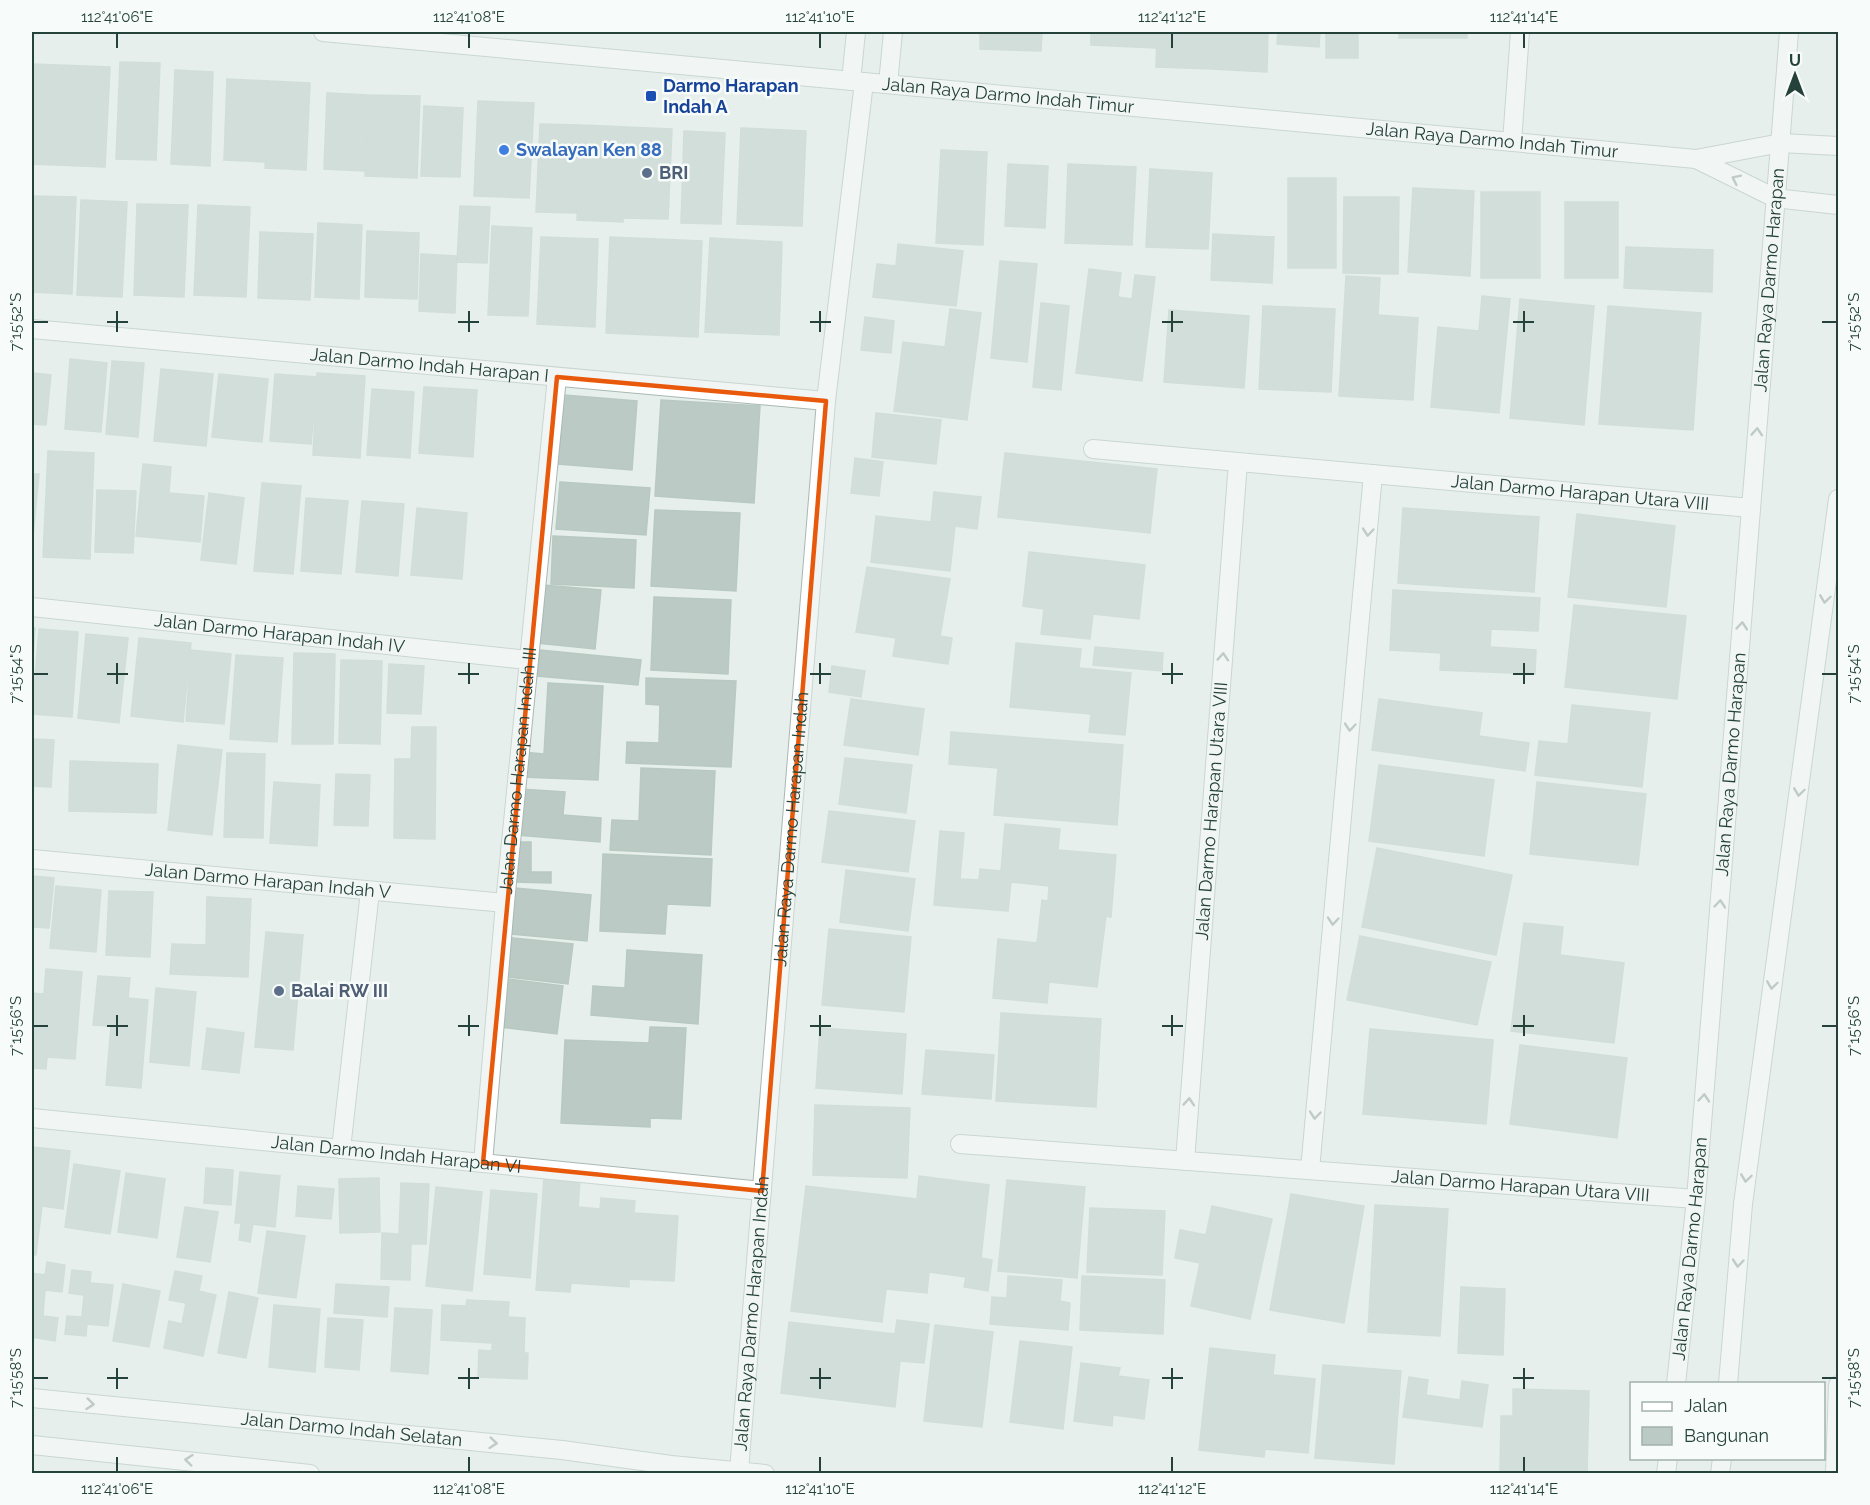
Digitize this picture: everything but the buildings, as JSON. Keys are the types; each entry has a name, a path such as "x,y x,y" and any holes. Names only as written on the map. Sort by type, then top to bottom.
{"street":[{"name":"Jalan Raya Darmo Indah Timur","path":"323,32 1696,159 1789,143 1839,146"},
{"name":"Jalan Raya Darmo Harapan Indah","path":"739,1471 826,401 858,81 856,32"},
{"path":"888,84 893,32"},
{"path":"1512,142 1520,32"},
{"name":"Jalan Raya Darmo Harapan","path":"1676,1382 1696,1199 1751,508 1789,143 1789,32"},
{"name":"Jalan Raya Darmo Indah Timur","path":"1696,159 1784,200"},
{"path":"1784,200 1839,205"},
{"name":"Jalan Darmo Indah Harapan I","path":"32,329 826,401"},
{"name":"Jalan Darmo Harapan Indah III","path":"483,1163 505,903 557,377"},
{"name":"Jalan Darmo Harapan Utara VIII","path":"1093,450 1751,508"},
{"name":"Jalan Darmo Harapan Utara VIII","path":"1185,1161 1238,462"},
{"path":"1310,1170 1373,474"},
{"path":"1728,1382 1743,1204 1839,499"},
{"name":"Jalan Darmo Harapan Indah IV","path":"32,607 528,660"},
{"name":"Jalan Darmo Harapan Indah V","path":"32,859 505,903"},
{"path":"341,1149 370,891"},
{"name":"Jalan Darmo Indah Harapan VI","path":"32,1118 762,1191"},
{"name":"Jalan Darmo Harapan Utara VIII","path":"960,1144 1696,1199"},
{"path":"1835,1473 1839,1385"},
{"name":"Jalan Darmo Indah Selatan","path":"32,1398 562,1450 665,1469 765,1473"},
{"path":"32,1445 220,1468 310,1473"}],"highlighted area":[{"path":"557,377 826,401 762,1191 483,1163"}],"place":[{"name":"Darmo Harapan Indah A","path":"651,96"},
{"name":"Swalayan Ken 88","path":"504,150"},
{"name":"BRI","path":"647,173"},
{"name":"Balai RW III","path":"279,991"}]}
